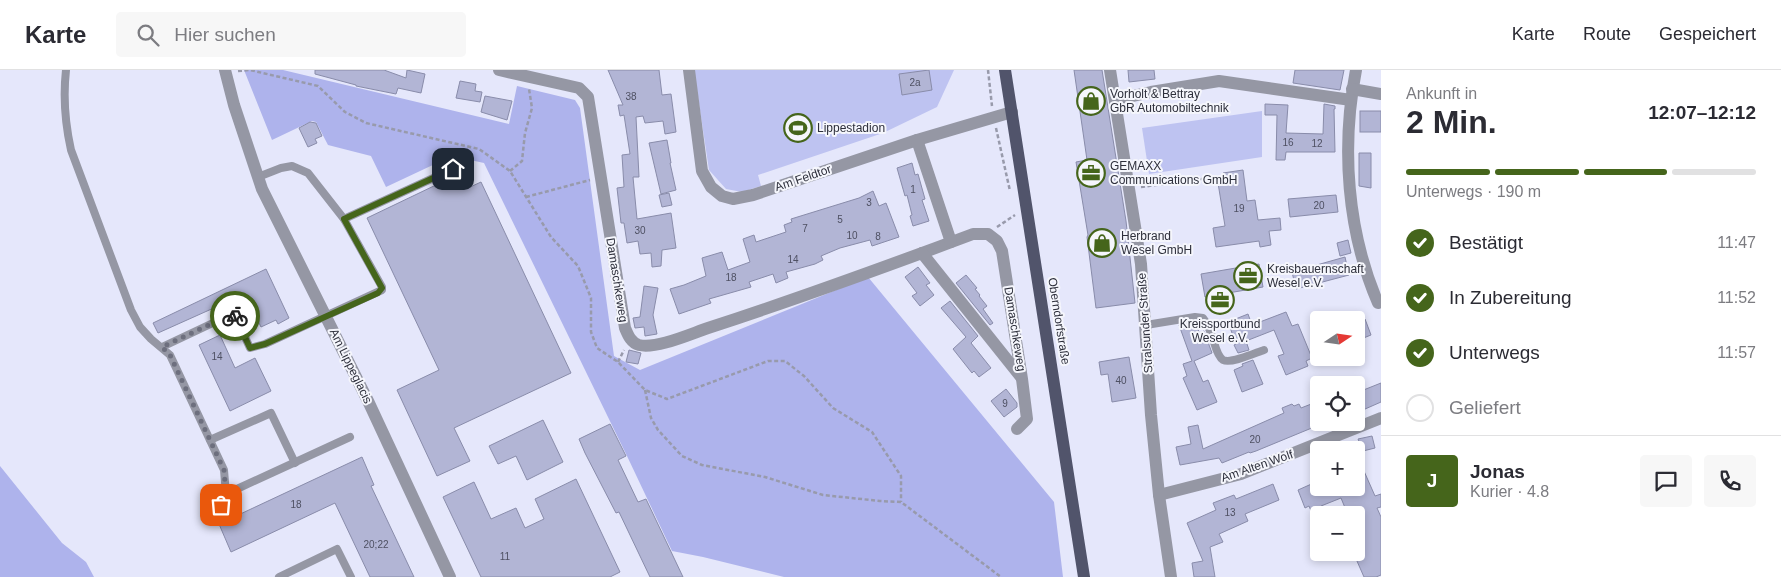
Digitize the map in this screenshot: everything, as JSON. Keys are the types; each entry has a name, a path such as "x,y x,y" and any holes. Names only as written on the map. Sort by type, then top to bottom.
{"main road":[{"name":"Oberndorfstraße","path":"1005,70 1084,577"}],"street":[{"name":"Am Lippeglacis","path":"230,70 234,105 262,189 369,403 450,577"},
{"name":"Damaschkeweg","path":"499,70 578,88 588,97 625,328 630,340 638,344 650,345 664,342 720,324 972,234 988,234 997,241 1002,251 1022,378 1027,418 1017,429"},
{"name":"Am Feldtor","path":"688,70 702,171 711,187 722,196 733,199 754,195 917,140 1012,112"},
{"name":"Stralsunder Straße","path":"1110,70 1141,264 1158,495 1171,577"},
{"path":"1356,70 1352,95 1348,162 1353,220 1368,279 1378,303"},
{"path":"1115,100 1151,92 1219,82 1352,95 1381,94"},
{"path":"917,140 951,242"},
{"name":"Damaschkeweg","path":"922,253 1022,378"},
{"name":"Am Alten Wolf","path":"1158,495 1241,474 1381,418"}],"lane":[{"path":"66,70 65,104 68,136 132,310 140,327 170,355 224,470 226,494 216,517"},
{"path":"162,347 234,313 250,348 265,344 378,293 382,288 344,219 308,173 292,166 258,177"},
{"path":"344,219 453,169"},
{"path":"1146,325 1195,317 1203,318 1207,323 1218,354 1224,360 1233,360 1264,350"},
{"path":"210,440 271,414 295,463"},
{"path":"226,494 350,437"},
{"path":"279,577 337,549 351,577"}],"path":[{"path":"230,70 250,70 318,86 345,112 366,123 479,149 510,171 551,237 578,266 591,298 591,332 597,348 618,362 646,390 667,399 768,361 785,361 804,376 833,408 872,432 901,476 900,502"},
{"path":"510,171 522,161 525,132 532,108 527,76"},
{"path":"1129,189 1217,177"},
{"path":"526,197 589,180"},
{"path":"988,234 1015,215"},
{"path":"646,390 651,418 658,430 682,456 702,465 765,477 823,495 900,502 1001,577"}],"shaded area":[{"path":"244,70 283,70 509,124 517,86 575,100 580,108 614,356 640,370 868,277 1054,502 1063,577 784,577 672,551 484,163 452,156 386,187 371,156 328,145 316,122 312,121 272,140"},
{"name":"Lippestadion","path":"694,70 954,70 937,107 883,133 758,175 761,186 742,192 726,189 709,170"},
{"path":"1262,111 1262,157 1149,174 1142,128"},
{"path":"0,466 62,543 86,562 94,577 0,577"}],"building":[{"path":"315,70 384,70 406,78 407,70 425,74 421,93 398,88 396,94 356,86 315,74"},
{"path":"608,70 659,70 662,95 671,94 676,132 665,134 663,121 645,123 643,116 636,117 639,177 633,177 637,219 671,213 676,248 662,250 661,266 652,267 651,253 640,254 638,241 627,243 624,223 621,223 617,188 624,187 622,155 630,154 624,115 620,116 618,105 623,105"},
{"path":"929,70 932,90 902,95 899,74"},
{"path":"1074,70 1102,70 1126,221 1135,303 1096,308 1088,235 1076,162 1087,160"},
{"path":"1128,70 1154,70 1155,79 1129,82"},
{"path":"1295,70 1344,70 1340,90 1293,83"},
{"path":"460,81 476,84 475,91 482,92 480,102 456,98"},
{"path":"485,96 512,101 507,120 481,112"},
{"path":"1265,104 1288,105 1286,133 1323,134 1324,104 1335,106 1335,152 1286,152 1285,160 1276,160 1277,115 1265,115"},
{"path":"1360,111 1381,111 1381,132 1360,132"},
{"path":"310,122 316,123 322,136 315,139 317,143 308,147 299,128"},
{"path":"667,140 676,190 661,194 649,143"},
{"path":"1359,153 1371,153 1371,188 1359,186"},
{"path":"912,163 915,175 918,174 925,199 922,200 929,221 913,226 907,195 905,196 897,168"},
{"path":"1243,170 1247,201 1255,200 1258,220 1280,218 1281,230 1269,231 1271,245 1260,247 1259,241 1216,247 1213,228 1225,226 1218,183 1225,182 1223,173"},
{"path":"461,173 468,188 481,182 571,373 454,428 470,461 437,476 397,390 439,370 367,218"},
{"path":"873,191 879,206 886,203 899,237 872,246 870,240 840,248 821,256 823,260 815,264 786,272 788,278 776,283 773,274 749,282 751,287 709,299 711,303 679,314 670,289 706,276 702,258 722,252 728,270 750,262 743,239 754,235 756,242 786,232 784,225 792,222 791,219 859,198"},
{"path":"669,193 672,205 662,207 659,195"},
{"path":"1336,195 1338,212 1290,217 1288,199"},
{"path":"1348,240 1351,253 1340,256 1337,243"},
{"path":"1345,257 1349,275 1296,289 1292,272"},
{"path":"1259,264 1263,287 1205,297 1201,274"},
{"path":"918,267 930,283 926,285 934,295 920,306 912,296 917,293 905,277"},
{"path":"266,269 289,318 278,324 276,320 261,327 245,294 158,333 153,323"},
{"path":"966,275 977,288 975,289 987,306 983,309 993,323 990,325 956,283"},
{"path":"644,286 658,288 653,315 657,334 645,336 644,327 635,328 633,318 640,317"},
{"path":"950,301 978,336 971,343 991,368 979,377 974,371 972,373 953,349 966,337 941,308"},
{"path":"1286,312 1292,326 1298,324 1310,353 1310,359 1306,361 1308,366 1286,375 1278,356 1284,354 1274,330 1246,341 1249,350 1238,353 1228,322 1248,314 1252,325"},
{"path":"1365,319 1371,335 1365,337"},
{"path":"1197,323 1199,333 1204,331 1212,353 1194,361 1203,382 1208,380 1217,402 1197,410 1183,378 1187,376 1183,364 1192,361 1179,325"},
{"path":"220,335 235,368 255,358 271,391 230,411 199,345"},
{"path":"629,350 641,353 638,364 626,362"},
{"path":"1129,357 1136,398 1112,402 1108,374 1101,375 1099,362"},
{"path":"1253,360 1263,384 1242,392 1234,370 1243,366 1242,364"},
{"path":"1381,383 1381,402 1365,409 1365,389"},
{"path":"1006,389 1017,403 1017,407 1004,417 991,401"},
{"path":"1292,404 1294,406 1299,404 1301,408 1310,404 1310,429 1222,463 1219,458 1180,465 1176,447 1191,444 1188,427 1198,425 1203,449 1284,413 1282,408"},
{"path":"543,420 563,462 527,480 516,456 498,464 489,446"},
{"path":"610,424 626,456 618,460 638,502 646,499 683,577 650,577 619,512 616,513 585,453 579,439"},
{"path":"1372,436 1375,448 1365,450 1365,441 1359,441 1358,439"},
{"path":"362,457 374,485 371,486 414,577 370,577 335,503 231,552 219,524"},
{"path":"1365,473 1375,496 1381,494 1381,507 1377,508 1381,517 1381,575 1364,577 1357,561 1365,561 1365,506 1344,506 1341,498 1321,506 1305,508 1298,490 1310,485 1310,496 1365,496"},
{"path":"576,479 620,572 610,577 481,577 443,497 474,482 491,519 516,508 525,528 544,519 535,499"},
{"path":"1273,484 1279,500 1245,514 1248,521 1219,534 1223,542 1210,547 1215,577 1194,577 1192,563 1203,561 1187,523 1216,510 1213,503 1234,495 1236,499"}],"way so far":[{"path":"221,505 226,494 224,470 170,355 162,347 234,313 235,316"}],"place":[{"name":"Vorholt & Bettray GbR Automobiltechnik","path":"1091,101"},
{"name":"Lippestadion","path":"798,128"},
{"name":"GEMAXX Communications GmbH","path":"1091,173"},
{"name":"Herbrand Wesel GmbH","path":"1102,243"},
{"name":"Kreisbauernschaft Wesel e.V.","path":"1248,276"},
{"name":"Kreissportbund Wesel e.V.","path":"1220,300"}],"route":[{"path":"235,316 250,348 265,344 378,293 382,288 344,219 453,169"}]}
